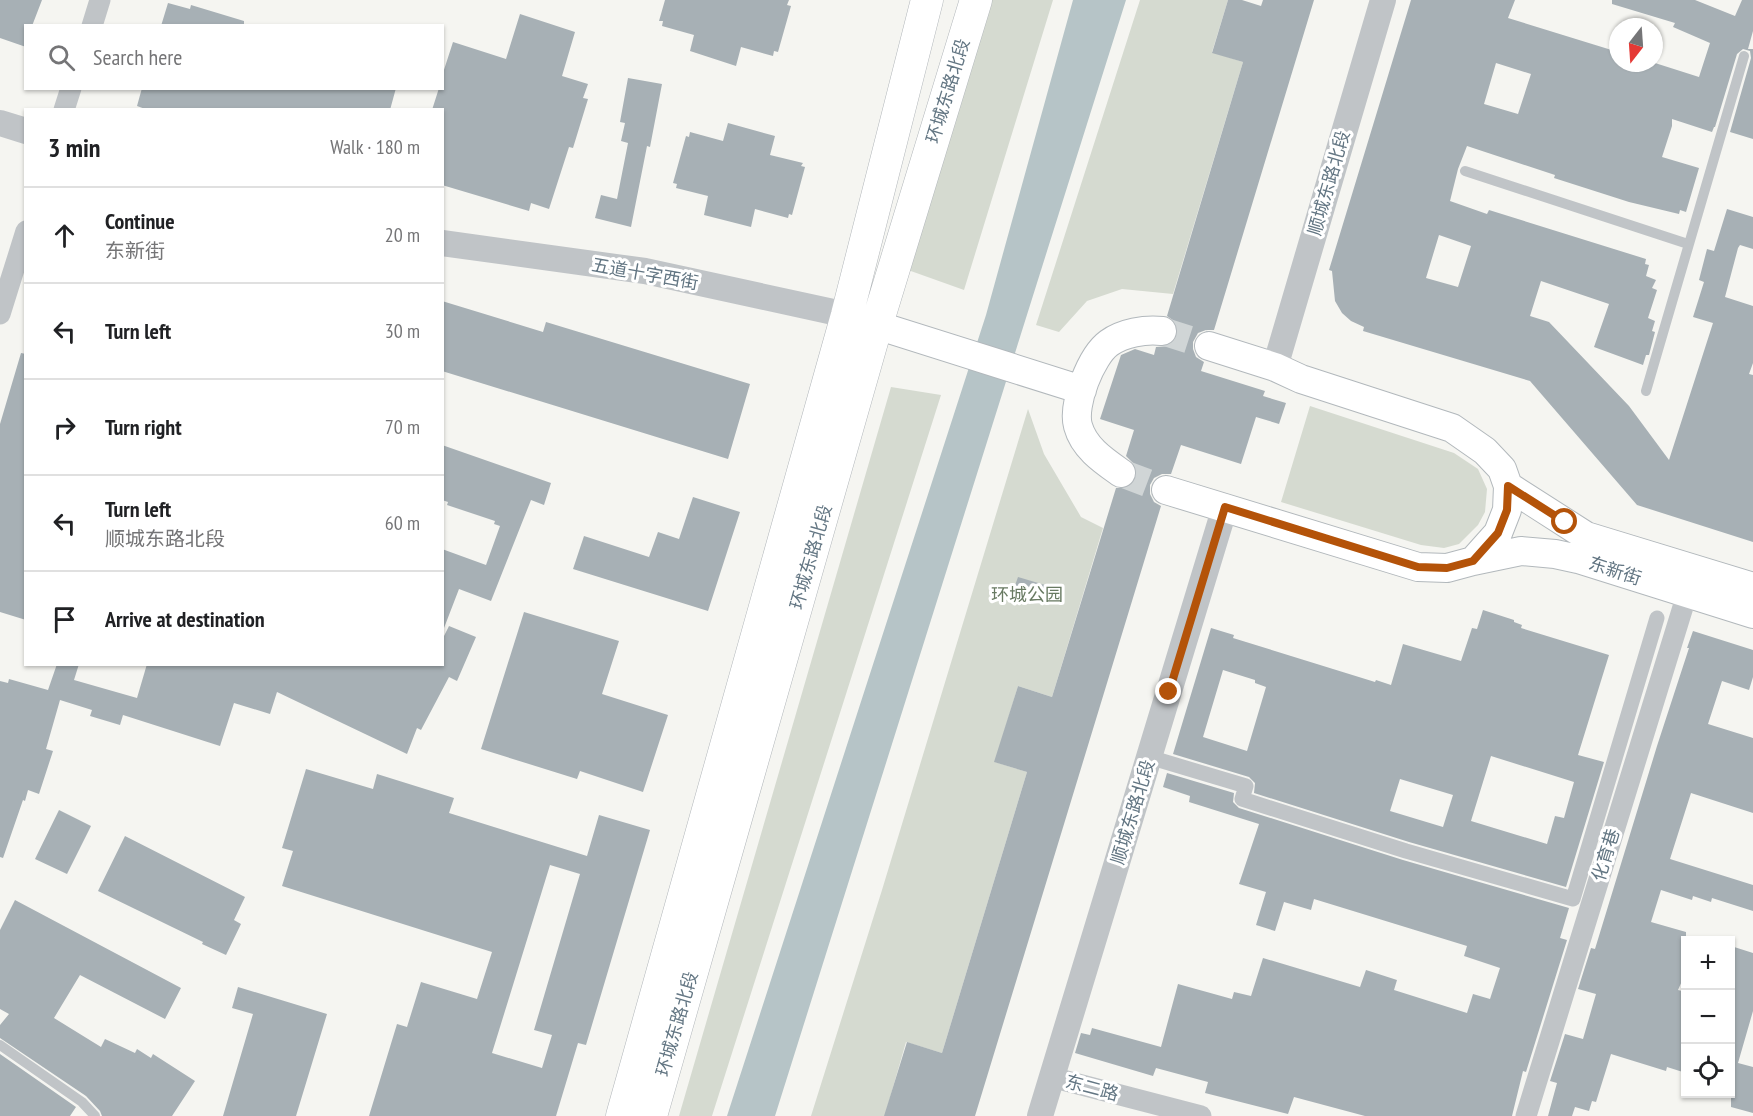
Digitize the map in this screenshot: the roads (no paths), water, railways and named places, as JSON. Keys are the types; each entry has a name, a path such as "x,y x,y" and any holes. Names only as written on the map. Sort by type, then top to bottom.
{"main road":[{"name":"环城东路北段","path":"622,1116 847,315 927,0"},
{"name":"环城东路北段","path":"651,1116 877,324 976,0"},
{"path":"847,315 1082,390"},
{"path":"1120,473 1089,448 1078,426 1078,404 1082,390 1094,360 1108,344 1124,335 1153,330 1162,331"},
{"path":"1209,346 1275,367 1301,379 1452,428 1485,451 1502,469 1508,486 1507,510 1498,533 1473,561"},
{"name":"东新街","path":"1508,486 1586,536 1753,587"},
{"name":"东新街","path":"1166,490 1418,567 1447,568 1521,551 1555,554 1578,559 1753,614"}],"street":[{"path":"93,24 100,0"},
{"name":"顺城东路北段","path":"1275,367 1383,0"},
{"path":"64,108 69,90"},
{"path":"0,123 24,130"},
{"path":"0,314 24,237"},
{"name":"五道十字西街","path":"444,243 645,272 847,315"},
{"name":"顺城东路北段","path":"1040,1116 1225,507"},
{"name":"化育巷","path":"1526,1116 1687,594"},
{"path":"1149,757 1246,786 1242,800 1406,851 1573,899 1657,618"},
{"name":"东二路","path":"1051,1077 1201,1116"}],"lane":[{"path":"1646,391 1744,56"},
{"path":"1465,171 1688,244"},
{"path":"0,1045 82,1102 95,1116"}],"tunnel":[{"path":"1162,331 1209,346"},
{"path":"1121,473 1166,490"}],"park label":[{"name":"环城公园","path":"1027,595"}]}
